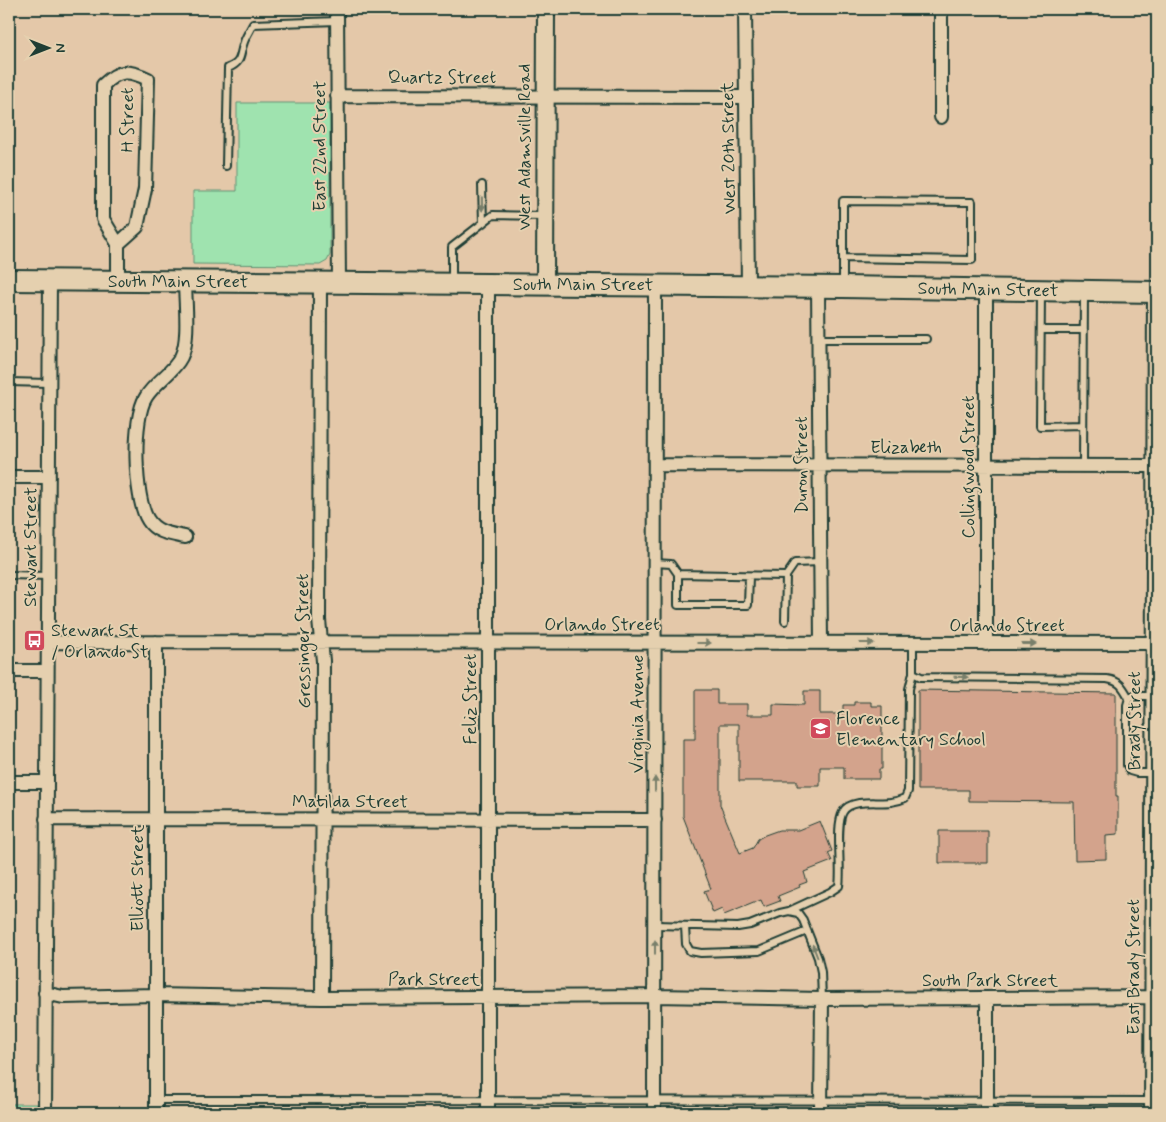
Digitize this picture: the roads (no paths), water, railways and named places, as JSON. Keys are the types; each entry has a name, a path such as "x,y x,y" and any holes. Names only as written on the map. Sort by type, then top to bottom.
{"main road":[{"name":"South Main Street","path":"9,280 748,286 1156,292"}],"street":[{"name":"West Adamsville Road","path":"545,285 546,9"},
{"name":"West 20th Street","path":"745,9 748,286"},
{"path":"940,118 941,9"},
{"name":"East 22nd Street","path":"329,283 338,96 337,15"},
{"name":"H Street","path":"134,73 148,79 145,189 137,227 118,244 103,219 103,85 113,75 134,73"},
{"name":"Quartz Street","path":"338,96 746,97"},
{"path":"118,244 118,281"},
{"name":"Stewart Street","path":"45,1113 46,671 50,280"},
{"path":"184,537 158,531 148,520 141,505 138,487 137,424 140,408 146,396 175,366 186,344 185,281"},
{"name":"Gressinger Street","path":"322,998 323,661 319,620 329,283"},
{"name":"Feliz Street","path":"488,284 488,1107"},
{"name":"Virginia Avenue","path":"654,286 654,1113"},
{"name":"Duron Street","path":"818,287 821,643"},
{"name":"Collingwood Street","path":"986,290 986,644"},
{"name":"Brady Street","path":"1155,820 1152,773 1152,696 1156,643 1156,292"},
{"name":"Elizabeth","path":"655,465 1156,466"},
{"path":"9,477 49,477"},
{"name":"Orlando Street","path":"47,642 1156,643"},
{"name":"Elliott Street","path":"156,642 156,1113"},
{"path":"9,671 46,671"},
{"path":"9,782 46,782"},
{"name":"Matilda Street","path":"46,819 655,820"},
{"name":"East Brady Street","path":"1153,1105 1155,820"},
{"name":"Park Street","path":"45,993 63,996 155,995 322,998 655,996 822,999"},
{"name":"South Park Street","path":"822,999 1154,997"},
{"path":"986,998 987,1107"},
{"path":"821,1107 822,999"}],"lane":[{"path":"226,166 228,68 236,65 253,24 337,15"},
{"path":"482,185 483,223"},
{"path":"843,258 972,260 972,202 843,201 843,258 843,287"},
{"path":"452,284 452,247 493,215 545,216"},
{"path":"1041,291 1040,426 1083,425"},
{"path":"1082,466 1084,291"},
{"path":"1041,330 1084,330"},
{"path":"818,338 926,339"},
{"path":"9,382 49,382"},
{"path":"785,620 786,576 795,563 820,562"},
{"path":"655,563 671,564 678,574 678,605 748,605 749,576"},
{"path":"678,574 786,576"},
{"path":"9,575 48,576"},
{"path":"655,925 750,925 789,911 839,886 841,875 840,826 842,812 850,805 859,803 898,802 905,798 908,791 909,689 913,673 913,643"},
{"path":"913,673 921,677 1115,680 1122,685 1129,698 1127,705 1127,765 1130,771 1152,773"},
{"path":"1129,698 1134,696 1152,696"},
{"path":"789,911 798,913 803,920 818,958 821,972 822,999"},
{"path":"685,926 686,944 690,950 701,953 759,951 807,931"},
{"path":"156,1100 488,1107 654,1099 821,1107 1153,1105"}],"place":[{"name":"Stewart St / Orlando St","path":"35,641"},
{"name":"Florence Elementary School","path":"820,729"}]}
